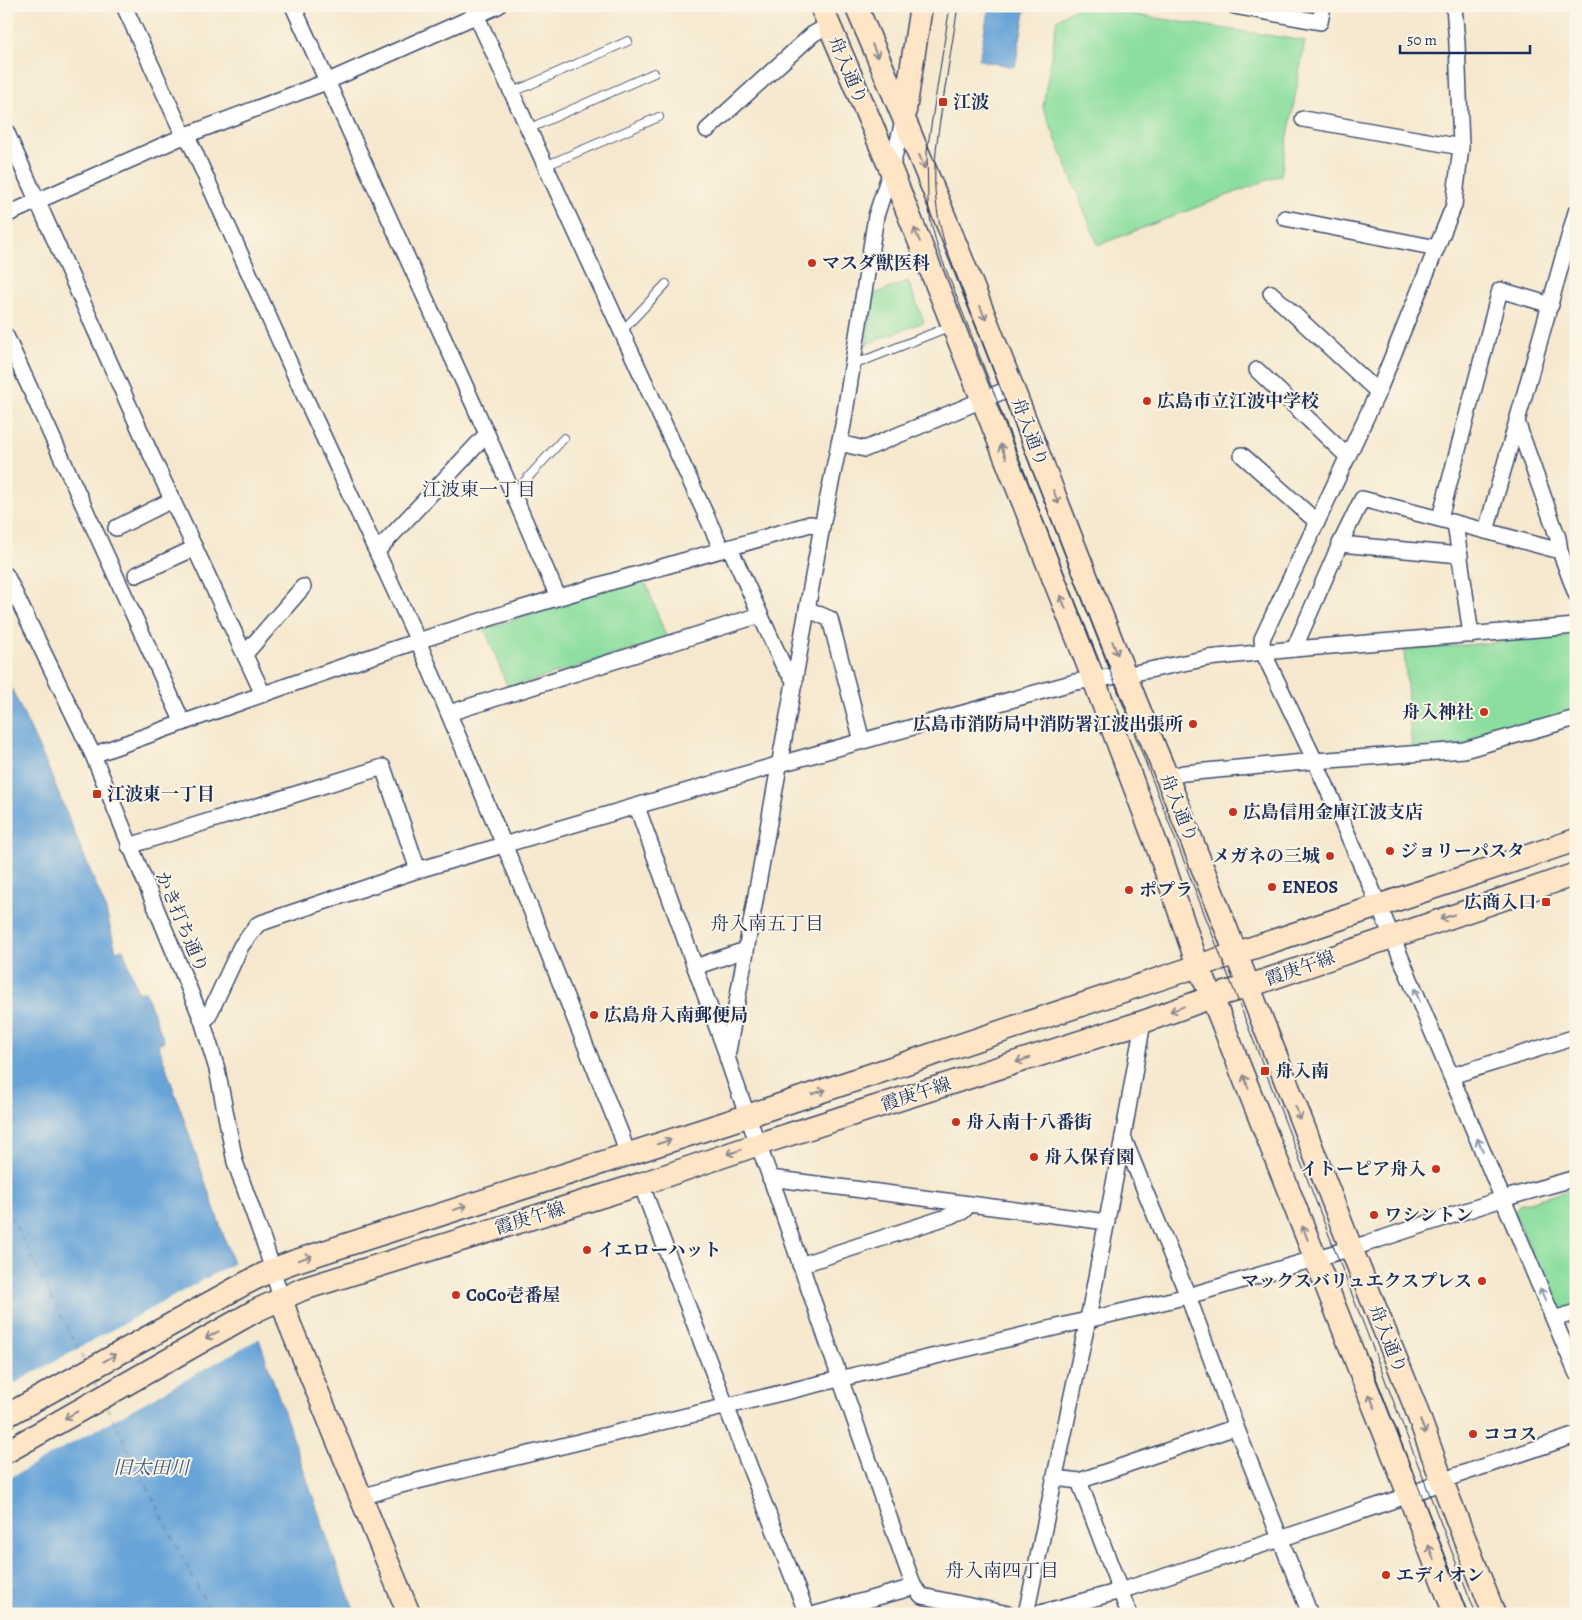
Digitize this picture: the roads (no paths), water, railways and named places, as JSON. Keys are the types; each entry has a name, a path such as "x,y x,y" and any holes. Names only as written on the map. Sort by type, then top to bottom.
{"street":[{"path":"124,6 184,136 190,142 298,382 418,641 504,846 620,1134 626,1154"},
{"path":"293,6 487,434 558,597"},
{"path":"6,215 184,136 326,82 474,11 498,6"},
{"name":"舟入通り","path":"856,6 904,117 1013,387 1351,1248 1415,1406 1494,1614"},
{"path":"727,1057 822,526 839,444 876,216 892,170 904,117 921,6"},
{"path":"1234,6 1320,22 1322,6"},
{"path":"1454,6 1461,147 1454,205 1378,392 1262,639 1263,652 1315,761 1379,906 1576,1372"},
{"path":"474,11 621,332 783,665 795,681"},
{"path":"707,130 813,34 825,16"},
{"name":"舟入通り","path":"825,16 892,170 1094,680 1160,854 1198,966 1212,997 1455,1614"},
{"path":"1303,118 1461,147"},
{"path":"6,131 172,500 263,694"},
{"path":"1486,531 1576,212"},
{"path":"1285,218 1437,248"},
{"path":"1440,518 1500,290 1551,305"},
{"path":"1271,293 1378,392"},
{"path":"6,336 183,723"},
{"path":"1258,370 1348,456"},
{"path":"839,444 865,449 1013,387"},
{"path":"1517,422 1576,594"},
{"path":"377,551 487,434"},
{"path":"1242,455 1317,522"},
{"path":"1294,649 1362,499 1560,551"},
{"path":"116,528 172,500"},
{"path":"1455,523 1471,636"},
{"path":"93,756 263,694 418,641 558,597 810,524 822,526"},
{"path":"1340,544 1460,555"},
{"path":"136,575 195,548"},
{"name":"かき打ち通り","path":"6,575 93,756 202,1020 216,1069 236,1162 281,1298"},
{"path":"245,654 303,587"},
{"path":"807,609 830,619 862,741"},
{"path":"449,713 760,615"},
{"path":"202,1020 208,1017 241,946 258,924 418,870 780,764 1075,682 1208,658 1294,649 1576,626"},
{"path":"1167,777 1184,773 1315,761 1464,750 1576,718"},
{"path":"129,846 383,767 418,870"},
{"path":"637,807 747,1116 759,1144 839,1378 914,1587 922,1596 1009,1614"},
{"path":"6,1416 244,1284 293,1262 747,1116 1576,840"},
{"name":"霞庚午線","path":"6,1452 255,1311 303,1289 641,1184 759,1144 1143,1022 1576,874"},
{"path":"695,967 738,952 746,953"},
{"path":"1026,1614 1088,1319 1143,1022"},
{"path":"1451,1076 1576,1037"},
{"path":"1123,1137 1188,1296 1236,1427 1310,1614"},
{"path":"770,1178 1107,1222"},
{"path":"362,1497 398,1486 839,1378 1188,1296 1315,1259 1502,1199 1576,1178"},
{"path":"641,1184 807,1614"},
{"path":"800,1265 962,1212 970,1204"},
{"path":"281,1298 290,1325 409,1614"},
{"path":"1554,1318 1576,1312"},
{"path":"1055,1478 1079,1481 1236,1427"},
{"path":"1037,1614 1120,1591 1409,1495 1442,1481 1576,1436"},
{"path":"1079,1481 1129,1614"},
{"path":"816,1614 914,1587"}],"lane":[{"path":"511,93 628,41"},
{"path":"528,129 654,73"},
{"path":"545,166 659,117"},
{"path":"621,332 666,284"},
{"path":"852,365 953,325"},
{"path":"513,494 564,438"}],"water":[{"path":"989,6 1026,6 1015,67 979,60"},
{"name":"旧太田川","path":"6,677 46,763 105,907 116,951 123,949 138,993 145,991 164,1041 158,1044 336,1564 356,1614 6,1614"}],"tram line":[{"path":"950,6 927,151 928,202 931,223 938,249 1098,661"},
{"path":"958,6 940,121 935,174 937,209 946,248 1476,1614"},
{"path":"1368,1357 1468,1614"}],"place":[{"name":"江波","path":"943,102"},
{"name":"マスダ獣医科","path":"812,263"},
{"name":"広島市立江波中学校","path":"1147,401"},
{"name":"舟入神社","path":"1484,712"},
{"name":"広島市消防局中消防署江波出張所","path":"1193,724"},
{"name":"江波東一丁目","path":"97,794"},
{"name":"広島信用金庫江波支店","path":"1233,812"},
{"name":"ジョリーパスタ","path":"1390,851"},
{"name":"メガネの三城","path":"1330,856"},
{"name":"ENEOS","path":"1272,887"},
{"name":"ポプラ","path":"1129,890"},
{"name":"広商入口","path":"1546,902"},
{"name":"広島舟入南郵便局","path":"594,1015"},
{"name":"舟入南","path":"1265,1071"},
{"name":"舟入南十八番街","path":"956,1122"},
{"name":"舟入保育園","path":"1034,1157"},
{"name":"イトーピア舟入","path":"1436,1169"},
{"name":"ワシントン","path":"1374,1215"},
{"name":"イエローハット","path":"587,1250"},
{"name":"マックスバリュエクスプレス","path":"1482,1281"},
{"name":"CoCo壱番屋","path":"456,1295"},
{"name":"ココス","path":"1473,1434"},
{"name":"エディオン","path":"1386,1575"}],"district":[{"name":"江波東一丁目","path":"479,490"},
{"name":"舟入南五丁目","path":"767,924"},
{"name":"舟入南四丁目","path":"1002,1571"}]}
